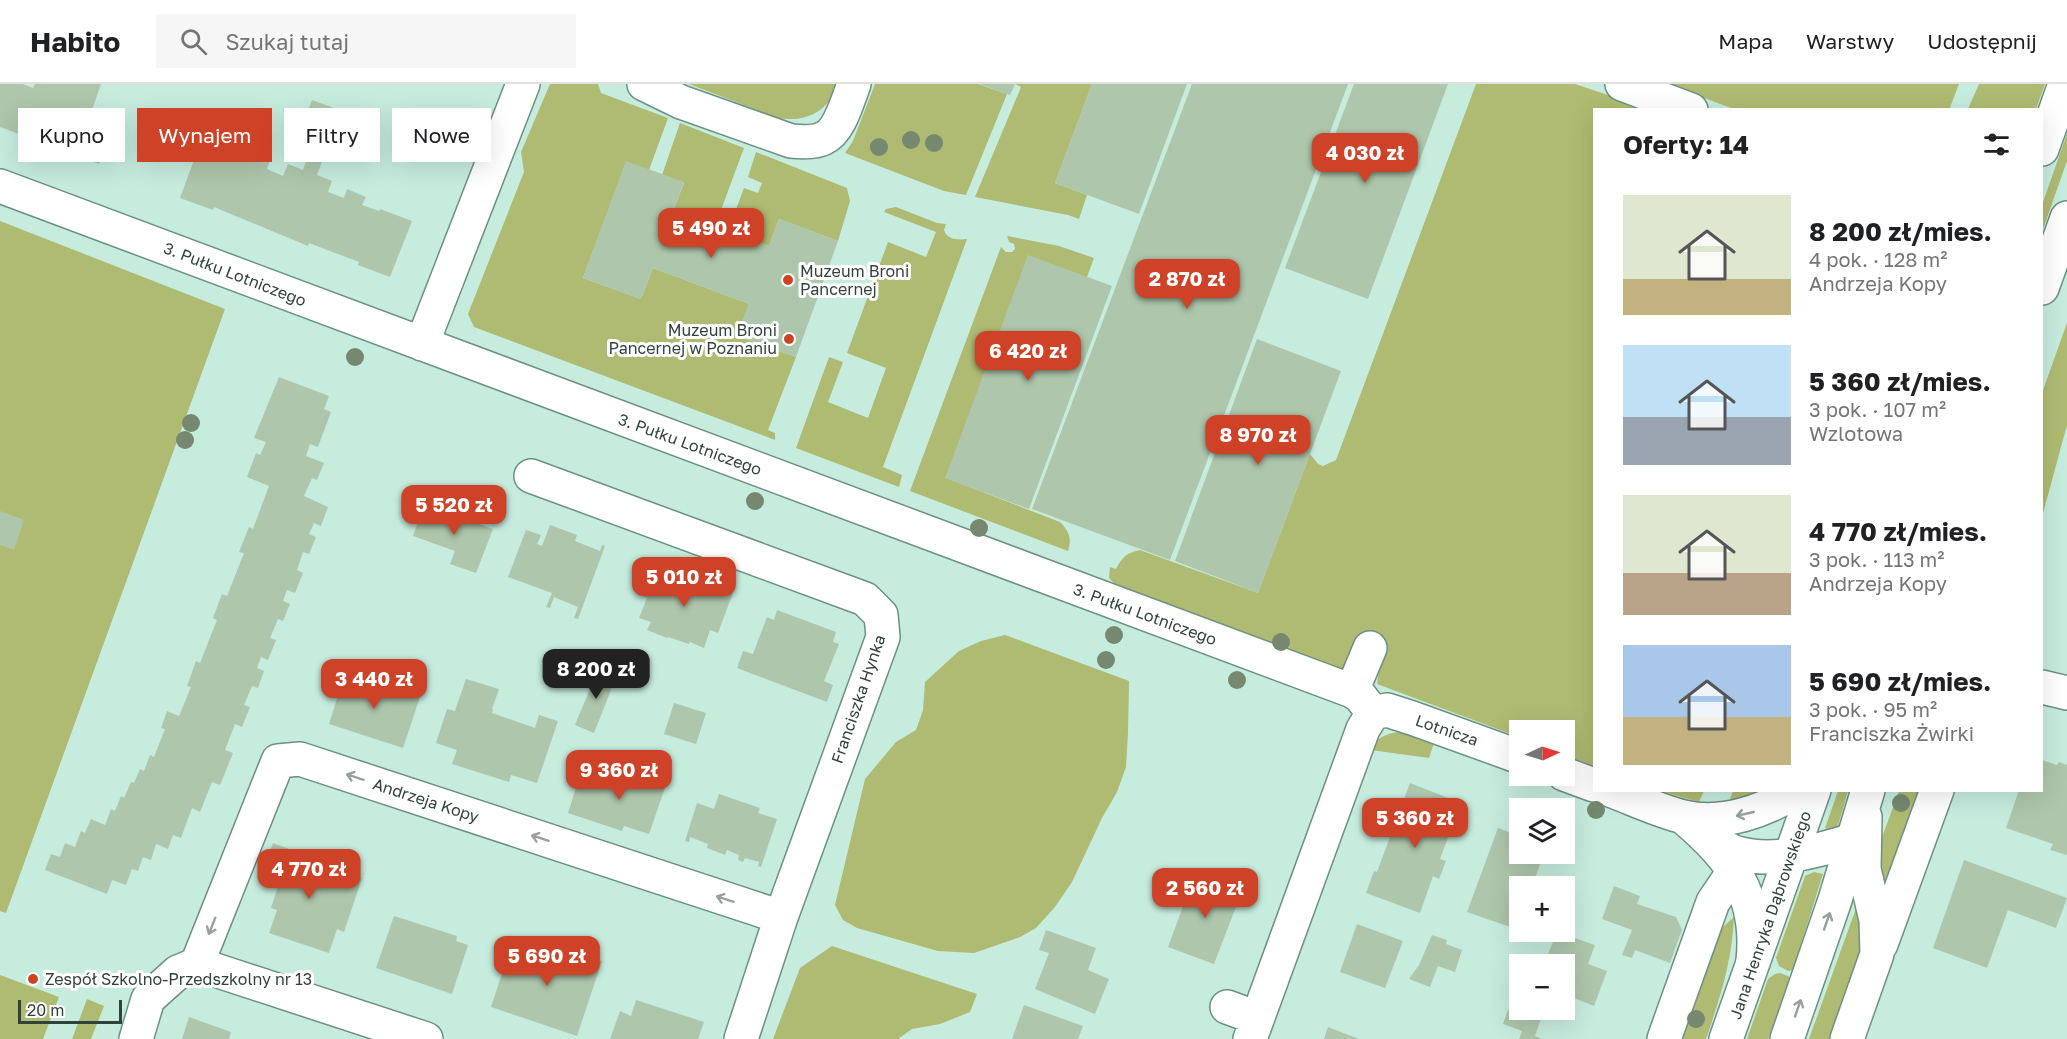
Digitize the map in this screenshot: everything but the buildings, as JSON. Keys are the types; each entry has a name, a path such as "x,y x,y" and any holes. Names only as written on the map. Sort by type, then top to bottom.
{"street":[{"path":"422,344 523,84"},
{"path":"644,84 681,102 791,141 808,142 824,138 835,130 854,84"},
{"path":"1622,84 1685,108"},
{"path":"2043,146 2065,84"},
{"name":"3. Pułku Lotniczego","path":"0,186 1363,702"},
{"path":"2053,262 2067,218"},
{"name":"Franciszka Hynka","path":"531,476 865,599 881,615 883,637 781,918 741,1039"},
{"path":"1227,1007 1254,1029 1360,737 1370,648"},
{"path":"2043,687 2067,693"},
{"name":"Lotnicza","path":"1363,702 1509,753"},
{"name":"Andrzeja Kopy","path":"197,964 278,761 300,759 781,918"},
{"path":"1575,778 1593,785"},
{"path":"1615,792 1683,817 1710,819 1747,814 1767,808 1795,792"},
{"name":"Jana Henryka Dąbrowskiego","path":"1726,1039 1813,792"},
{"path":"1847,1039 1936,792"},
{"path":"1867,795 1864,869 1876,920 1877,954"},
{"path":"1787,1039 1831,911 1867,795"},
{"path":"1683,817 1723,853 1744,889 1750,908 1754,936 1752,968"},
{"path":"1710,840 1741,854 1766,856 1791,855 1853,840"},
{"path":"1664,1039 1713,902 1734,871"},
{"path":"135,1039 148,999 177,972 197,964 426,1039"}],"green space":[{"path":"550,84 598,84 601,93 668,118 649,170 626,162 583,278 641,299 653,268 749,304 737,336 796,357 768,430 775,433 775,440 474,327 468,314 524,172 521,152"},
{"path":"689,84 840,84 823,108 807,117 789,119 778,118"},
{"path":"875,84 978,84 1007,94 966,195 944,191 845,153 853,141"},
{"path":"1015,84 1092,84 1055,183 1087,195 1079,219 975,197 1021,87"},
{"path":"1476,84 1575,84 1647,108 1593,108 1593,766 1575,759 1575,720 1509,720 1509,733 1377,684 1382,653 1353,642 1356,648 1349,673 1116,585 1109,578 1110,567 1116,569 1126,556 1140,550 1258,593 1310,454 1318,464 1323,466 1336,460"},
{"path":"1666,84 1959,84 1950,108 1731,108"},
{"path":"1979,84 2045,84 2036,108 1968,108"},
{"path":"680,123 744,148 715,226 673,211 684,183 662,175"},
{"path":"2067,134 2067,161 2043,229 2043,202"},
{"path":"756,152 847,188 850,201 838,241 779,219 769,246 728,231 744,188 758,193 762,183 748,177"},
{"path":"896,207 937,223 946,224 944,230 950,238 967,239 883,467 902,475 899,487 796,448 829,357 843,362 828,402 868,418 886,368 847,353 888,242 926,257 936,232 884,212 886,209"},
{"path":"0,221 225,309 6,913 0,911"},
{"path":"1007,236 1059,246 1094,258 1087,277 946,478 1060,522 1069,535 1068,551 910,491 1001,247 1006,252 1012,252 1015,249"},
{"path":"2067,323 2067,425 2043,513 2043,390"},
{"path":"1005,635 1129,681 1126,767 1117,792 1072,882 1055,907 1036,928 1020,937 974,953 938,951 857,928 843,920 835,905 865,779 896,742 916,730 923,710 925,682 959,651 981,641"},
{"path":"1399,732 1434,743 1429,758 1371,750 1382,737"},
{"path":"1664,792 1704,792 1699,802"},
{"path":"1733,792 1767,792 1728,804"},
{"path":"1838,792 1848,792 1837,829 1832,831 1825,828"},
{"path":"1899,792 1925,792 1886,888 1880,876 1877,851"},
{"path":"1814,872 1823,874 1793,970 1788,971 1779,966 1776,958 1805,876"},
{"path":"1859,900 1865,943 1837,1039 1809,1039"},
{"path":"1734,917 1728,965 1706,1039 1675,1039 1711,938"},
{"path":"832,946 977,994 970,1012 940,1024 912,1029 898,1039 773,1039 800,968"},
{"path":"1780,973 1790,979 1768,1039 1747,1039 1768,979"},
{"path":"0,975 59,997 43,1039 0,1039"},
{"path":"87,999 104,1006 91,1039 72,1039"}],"place":[{"name":"Muzeum Broni Pancernej","path":"788,280"},
{"name":"Muzeum Broni Pancernej w Poznaniu","path":"789,339"},
{"name":"Zespół Szkolno-Przedszkolny nr 13","path":"33,979"}]}
